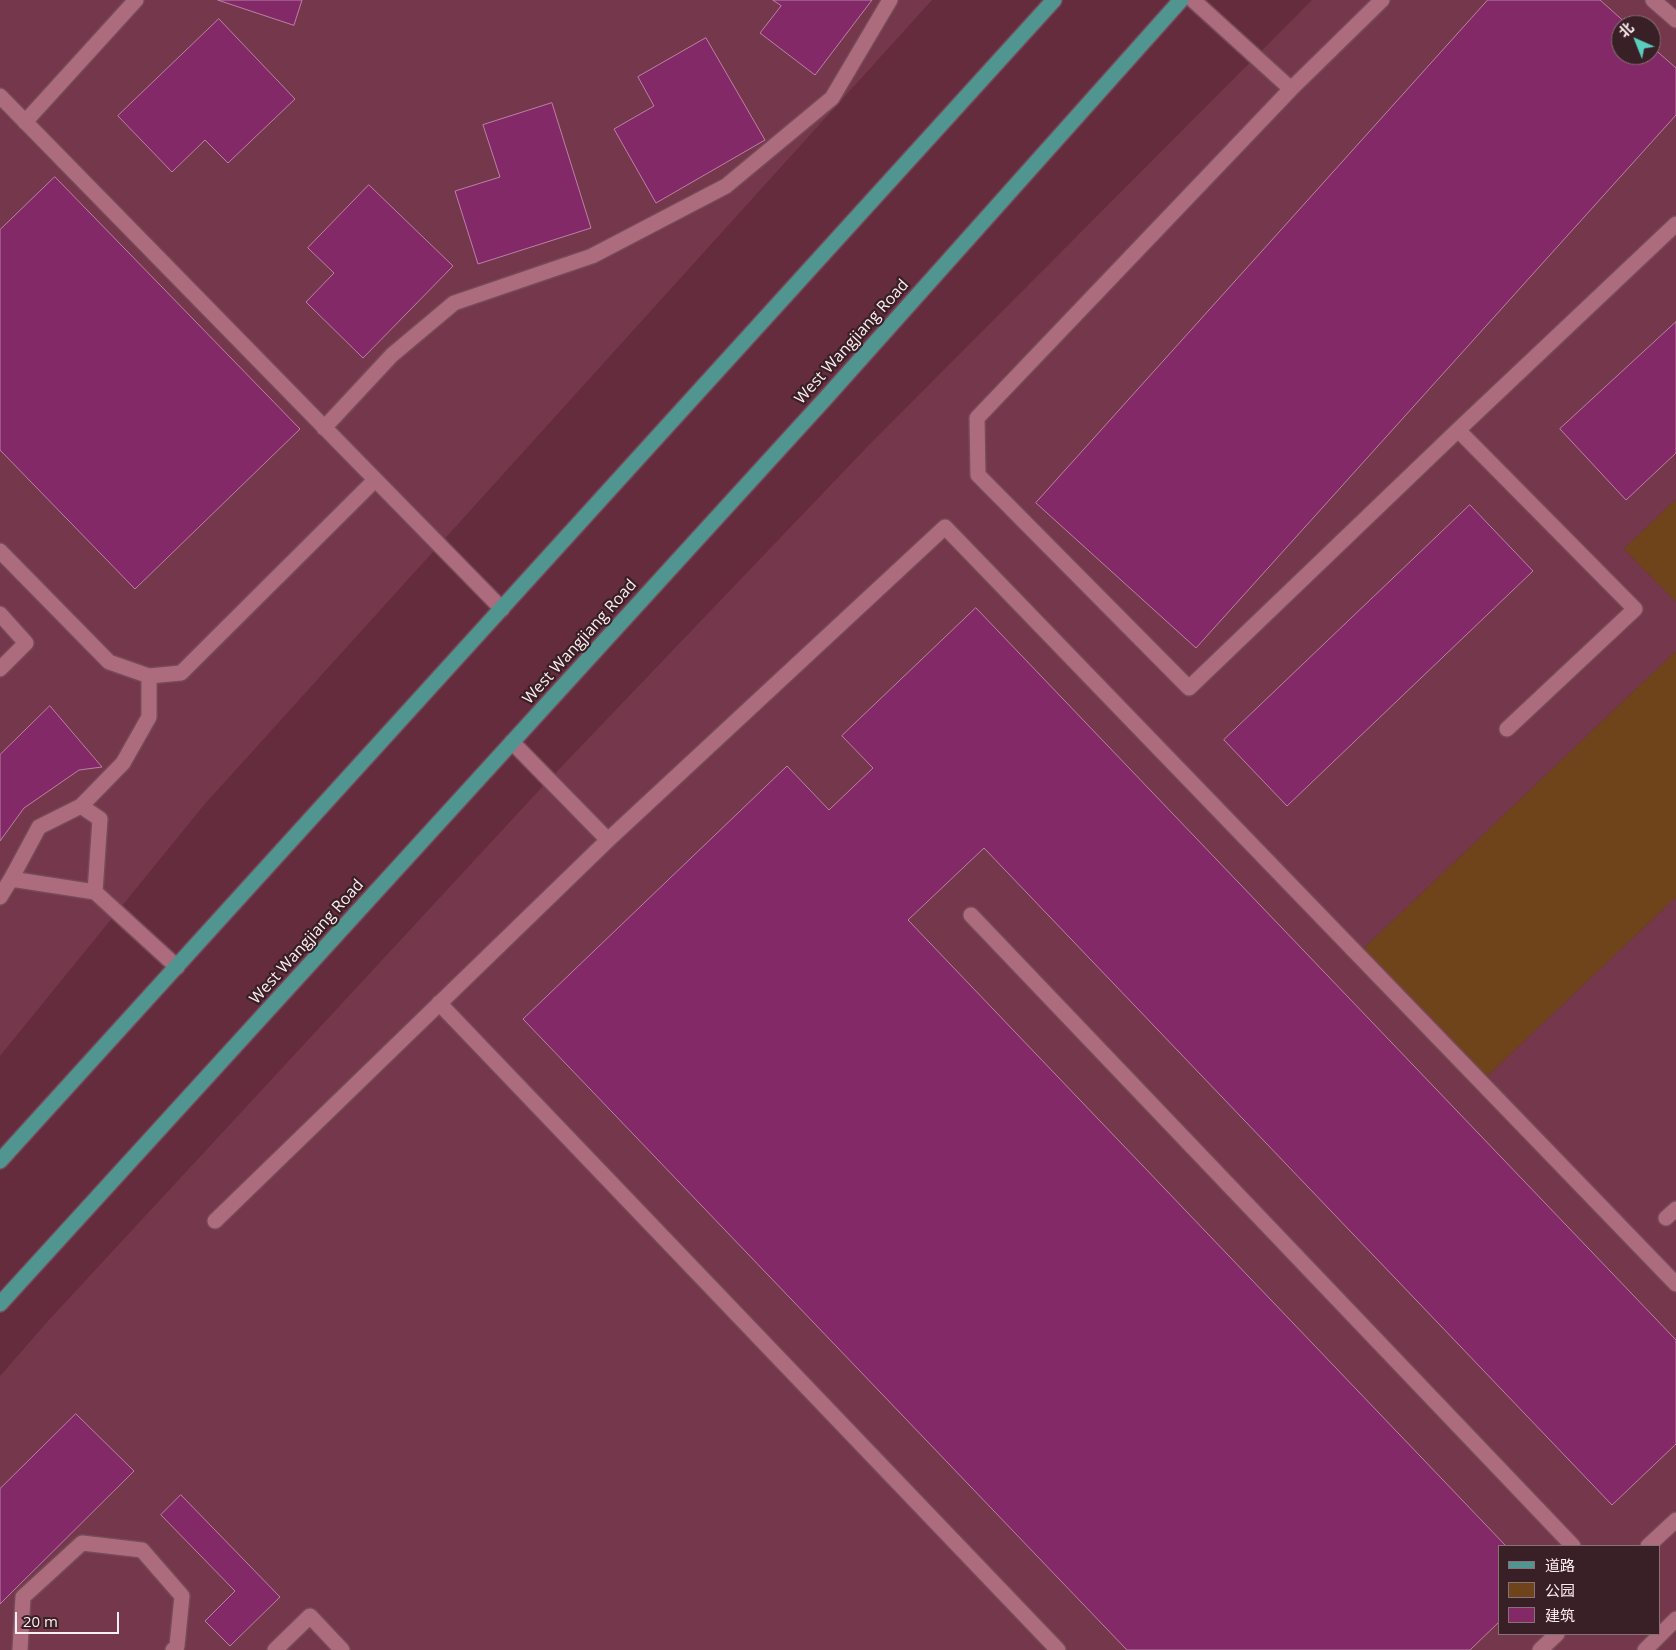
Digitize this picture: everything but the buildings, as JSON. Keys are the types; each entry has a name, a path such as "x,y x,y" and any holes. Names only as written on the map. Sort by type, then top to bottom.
{"main road":[{"path":"0,1161 1054,0"},
{"name":"West Wangjiang Road","path":"0,1304 824,400 1181,0"}],"street":[{"path":"25,122 136,0"},
{"path":"324,428 392,355 454,303 592,256 726,186 832,98 890,0"},
{"path":"1193,0 1291,89"},
{"path":"1382,0 1291,89 977,418 978,475 1189,688 1676,224"},
{"path":"1653,0 1676,20"},
{"path":"0,96 502,609"},
{"path":"1458,430 1635,609 1507,728"},
{"path":"0,551 109,662 149,676 181,673 375,480"},
{"path":"215,1221 608,840 945,527 1676,1284"},
{"path":"0,614 26,643 0,669"},
{"path":"0,897 12,879 39,827 81,806 123,763 148,717 149,676"},
{"path":"512,742 608,840"},
{"path":"81,806 100,819 96,892"},
{"path":"12,879 96,892 176,967"},
{"path":"972,915 1572,1545"},
{"path":"439,1003 1058,1650"},
{"path":"1649,1545 1676,1520"},
{"path":"20,1650 23,1597 82,1543 142,1550 182,1596 177,1646 174,1650"},
{"path":"275,1650 310,1616 342,1650"},
{"path":"1661,1634 1676,1619"},
{"path":"1540,1650 1556,1635"},
{"path":"1645,1650 1660,1635"}],"shaded area":[{"path":"0,0 932,0 204,805 0,1056"},
{"path":"1312,0 1676,0 1676,499 1624,549 1676,602 1676,651 1358,954 1481,1082 1676,897 1676,1650 0,1650 0,1376 48,1321 544,785 868,446"}],"green space":[{"path":"1676,499 1676,602 1624,549"},
{"path":"1676,651 1676,897 1481,1082 1358,954"}]}
